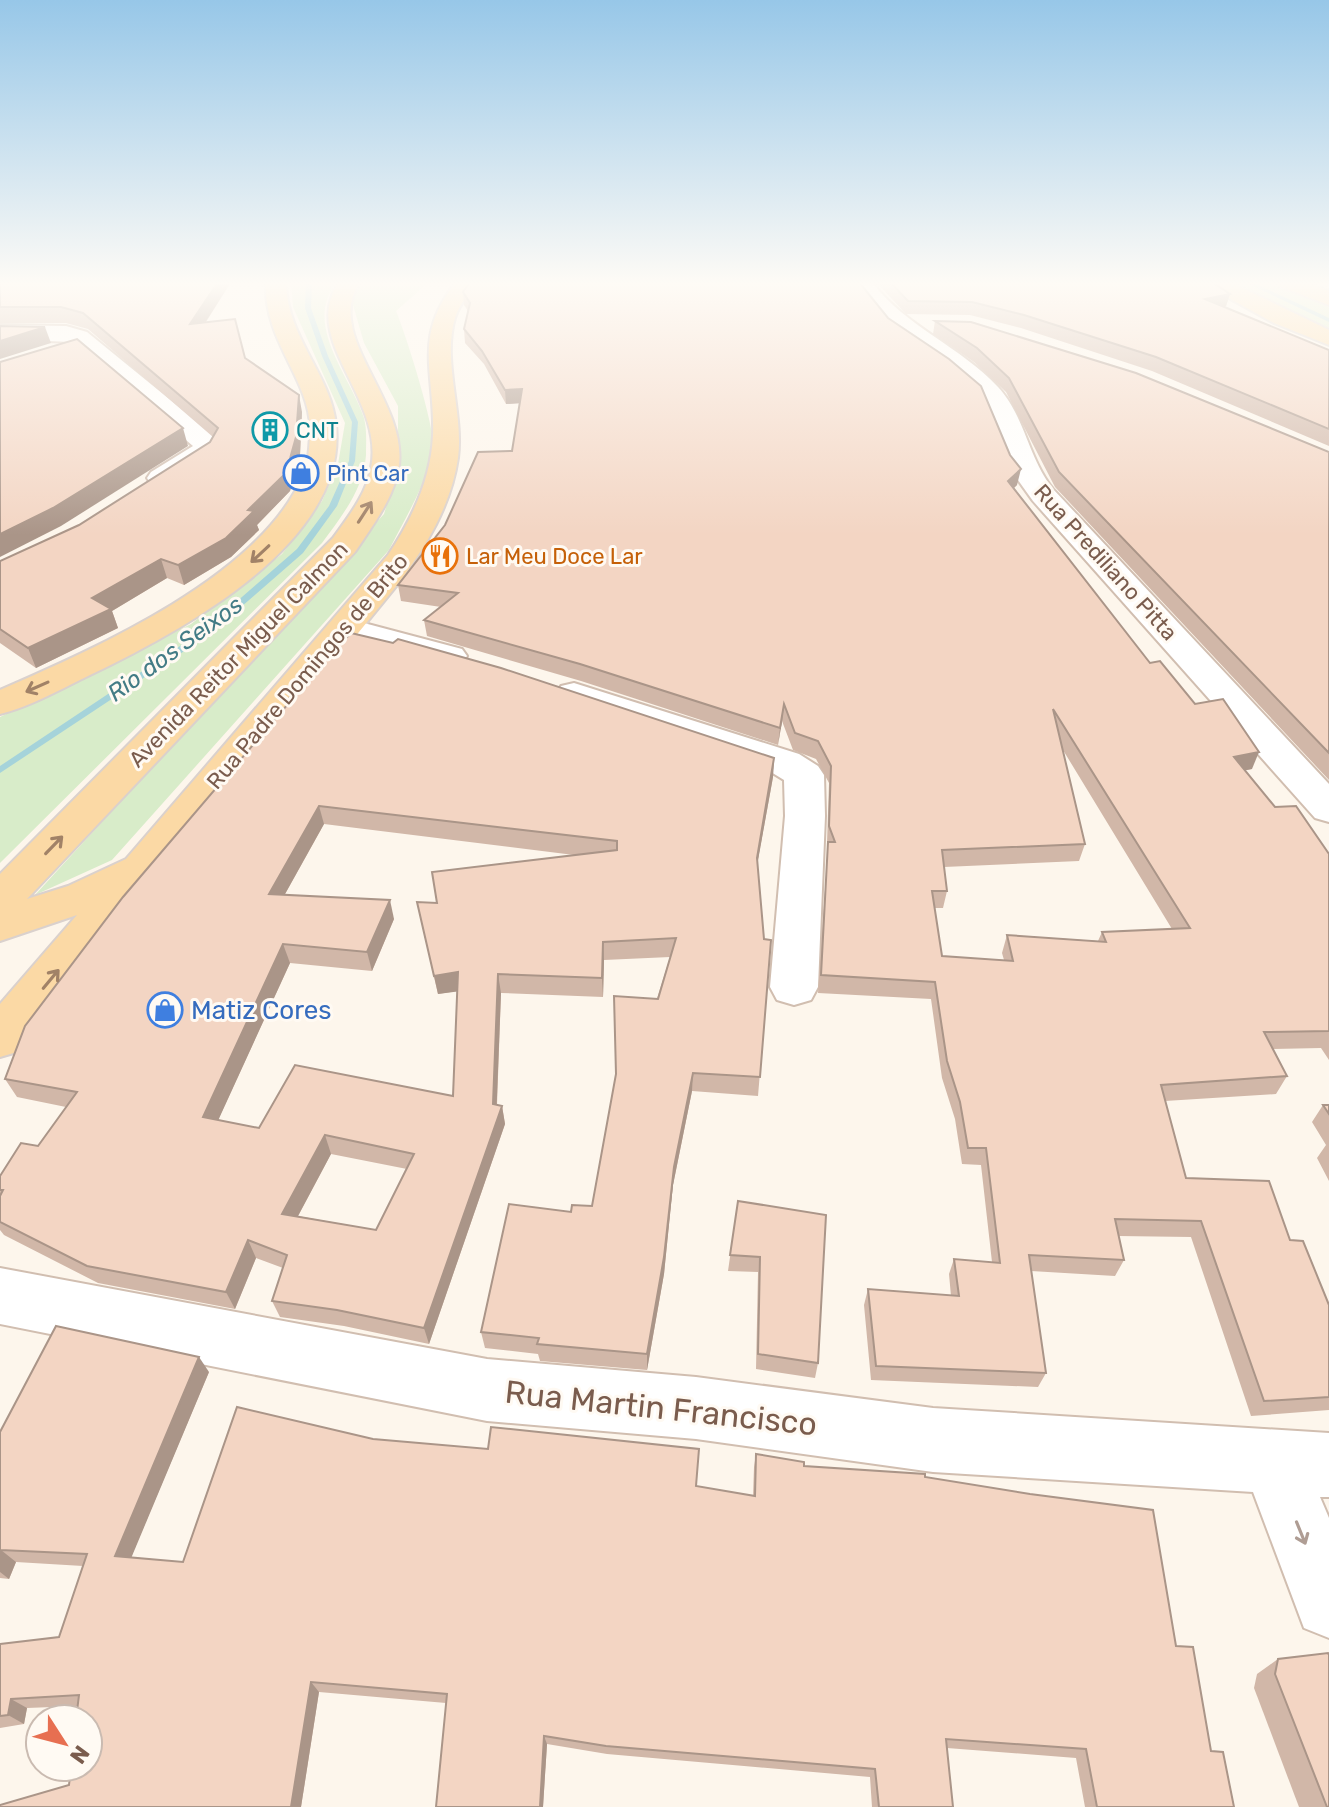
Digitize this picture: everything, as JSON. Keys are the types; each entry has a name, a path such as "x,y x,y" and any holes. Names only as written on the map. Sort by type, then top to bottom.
{"main road":[{"path":"0,703 97,659 198,602 239,574 297,515 312,490 321,464 323,424 300,366"},
{"name":"Avenida Reitor Miguel Calmon","path":"0,901 344,545 379,490 386,457 383,428 372,392 359,366"},
{"name":"Rua Padre Domingos de Brito","path":"0,1038 404,554 432,504 442,469 446,437 444,366"},
{"name":"Rua Padre Domingos de Brito","path":"0,925 83,897 147,863"}],"street":[{"path":"115,366 207,444 203,451 136,494"},
{"name":"Rua Prediliano Pitta","path":"957,366 991,393 1000,407 1023,469 1043,495 1329,809"},
{"path":"345,628 478,665"},
{"path":"538,683 799,769 806,783 794,987"},
{"name":"Rua Martin Francisco","path":"0,1296 487,1390 696,1408 933,1440 1301,1464"},
{"path":"1301,1464 1329,1603"}],"green space":[{"path":"320,366 340,366 365,422 364,467 344,513 322,543 0,863 0,717 191,624 282,554 322,501 338,464 345,423"},
{"path":"377,366 414,366 433,438 430,461 421,488 389,550 112,860 35,895 384,514 398,467 398,406"}],"building":[{"path":"0,366 110,366 183,428 53,508 0,534"},
{"path":"146,366 257,366 299,395 296,437 286,473 248,510 254,511 226,538 178,565 161,559 92,598 111,609 28,648 0,629 0,561 79,525 210,442 218,428"},
{"path":"491,366 958,366 981,386 1010,455 1021,469 1008,481 1150,663 1160,661 1195,704 1223,699 1259,752 1234,757 1275,807 1296,806 1329,854 1329,1031 1264,1032 1287,1076 1161,1085 1186,1178 1269,1181 1290,1240 1303,1241 1329,1305 1329,1397 1264,1401 1201,1221 1115,1219 1124,1260 1029,1255 1046,1373 876,1366 868,1289 959,1296 954,1259 1000,1263 986,1148 968,1148 960,1102 947,1061 935,982 821,975 828,842 835,842 829,826 831,766 818,741 795,733 784,704 780,728 580,664 424,620 458,593 398,585 445,525 478,452 512,451 522,389 505,390","holes":["1053,709 1190,928 1102,932 1106,942 1007,935 1013,961 942,956 932,891 947,891 942,850 1085,844"]},
{"path":"997,366 1114,366 1329,452 1329,753 1059,472 1009,378"},
{"path":"1178,366 1329,366 1329,429"},
{"path":"351,633 393,643 398,639 501,668 774,758 757,858 764,939 771,940 760,1077 693,1073 674,1167 664,1257 647,1354 537,1344 539,1338 481,1332 509,1204 571,1212 572,1205 592,1206 616,1074 614,996 658,999 676,938 603,942 602,978 498,974 493,1104 502,1106 424,1328 337,1310 272,1301 287,1255 248,1240 226,1292 87,1266 0,1222 0,1196 3,1190 0,1190 0,1176 21,1143 38,1146 77,1092 5,1079 25,1026 123,897 294,697 290,697","holes":["319,806 617,841 617,850 432,872 437,903 417,902 434,976 458,972 453,1096 295,1065 259,1128 203,1117 283,944 367,952 390,900 269,894","325,1135 414,1154 376,1230 282,1214"]},
{"path":"738,1201 826,1215 818,1363 758,1354 760,1257 730,1255"},
{"path":"56,1326 199,1357 115,1556 183,1562 237,1407 373,1439 488,1449 491,1427 699,1449 696,1486 755,1496 756,1454 804,1462 804,1466 925,1474 925,1477 1030,1494 1153,1510 1176,1646 1193,1647 1211,1751 1223,1752 1234,1807 1097,1807 1086,1749 946,1739 953,1807 879,1807 875,1769 606,1746 544,1736 540,1807 436,1807 447,1694 311,1682 291,1807 0,1807 69,1783 104,1783 104,1703 78,1703 79,1695 11,1699 8,1715 0,1716 0,1644 59,1637 87,1554 1,1550 0,1553 0,1432"},
{"path":"1328,1653 1327,1807 1275,1674 1278,1659"}],"waterway":[{"name":"Rio dos Seixos","path":"0,770 207,632 300,551 333,506 352,461 355,422 330,366"}],"place":[{"name":"CNT","path":"270,430"},
{"name":"Pint Car","path":"301,473"},
{"name":"Lar Meu Doce Lar","path":"440,556"},
{"name":"Matiz Cores","path":"165,1010"}]}
